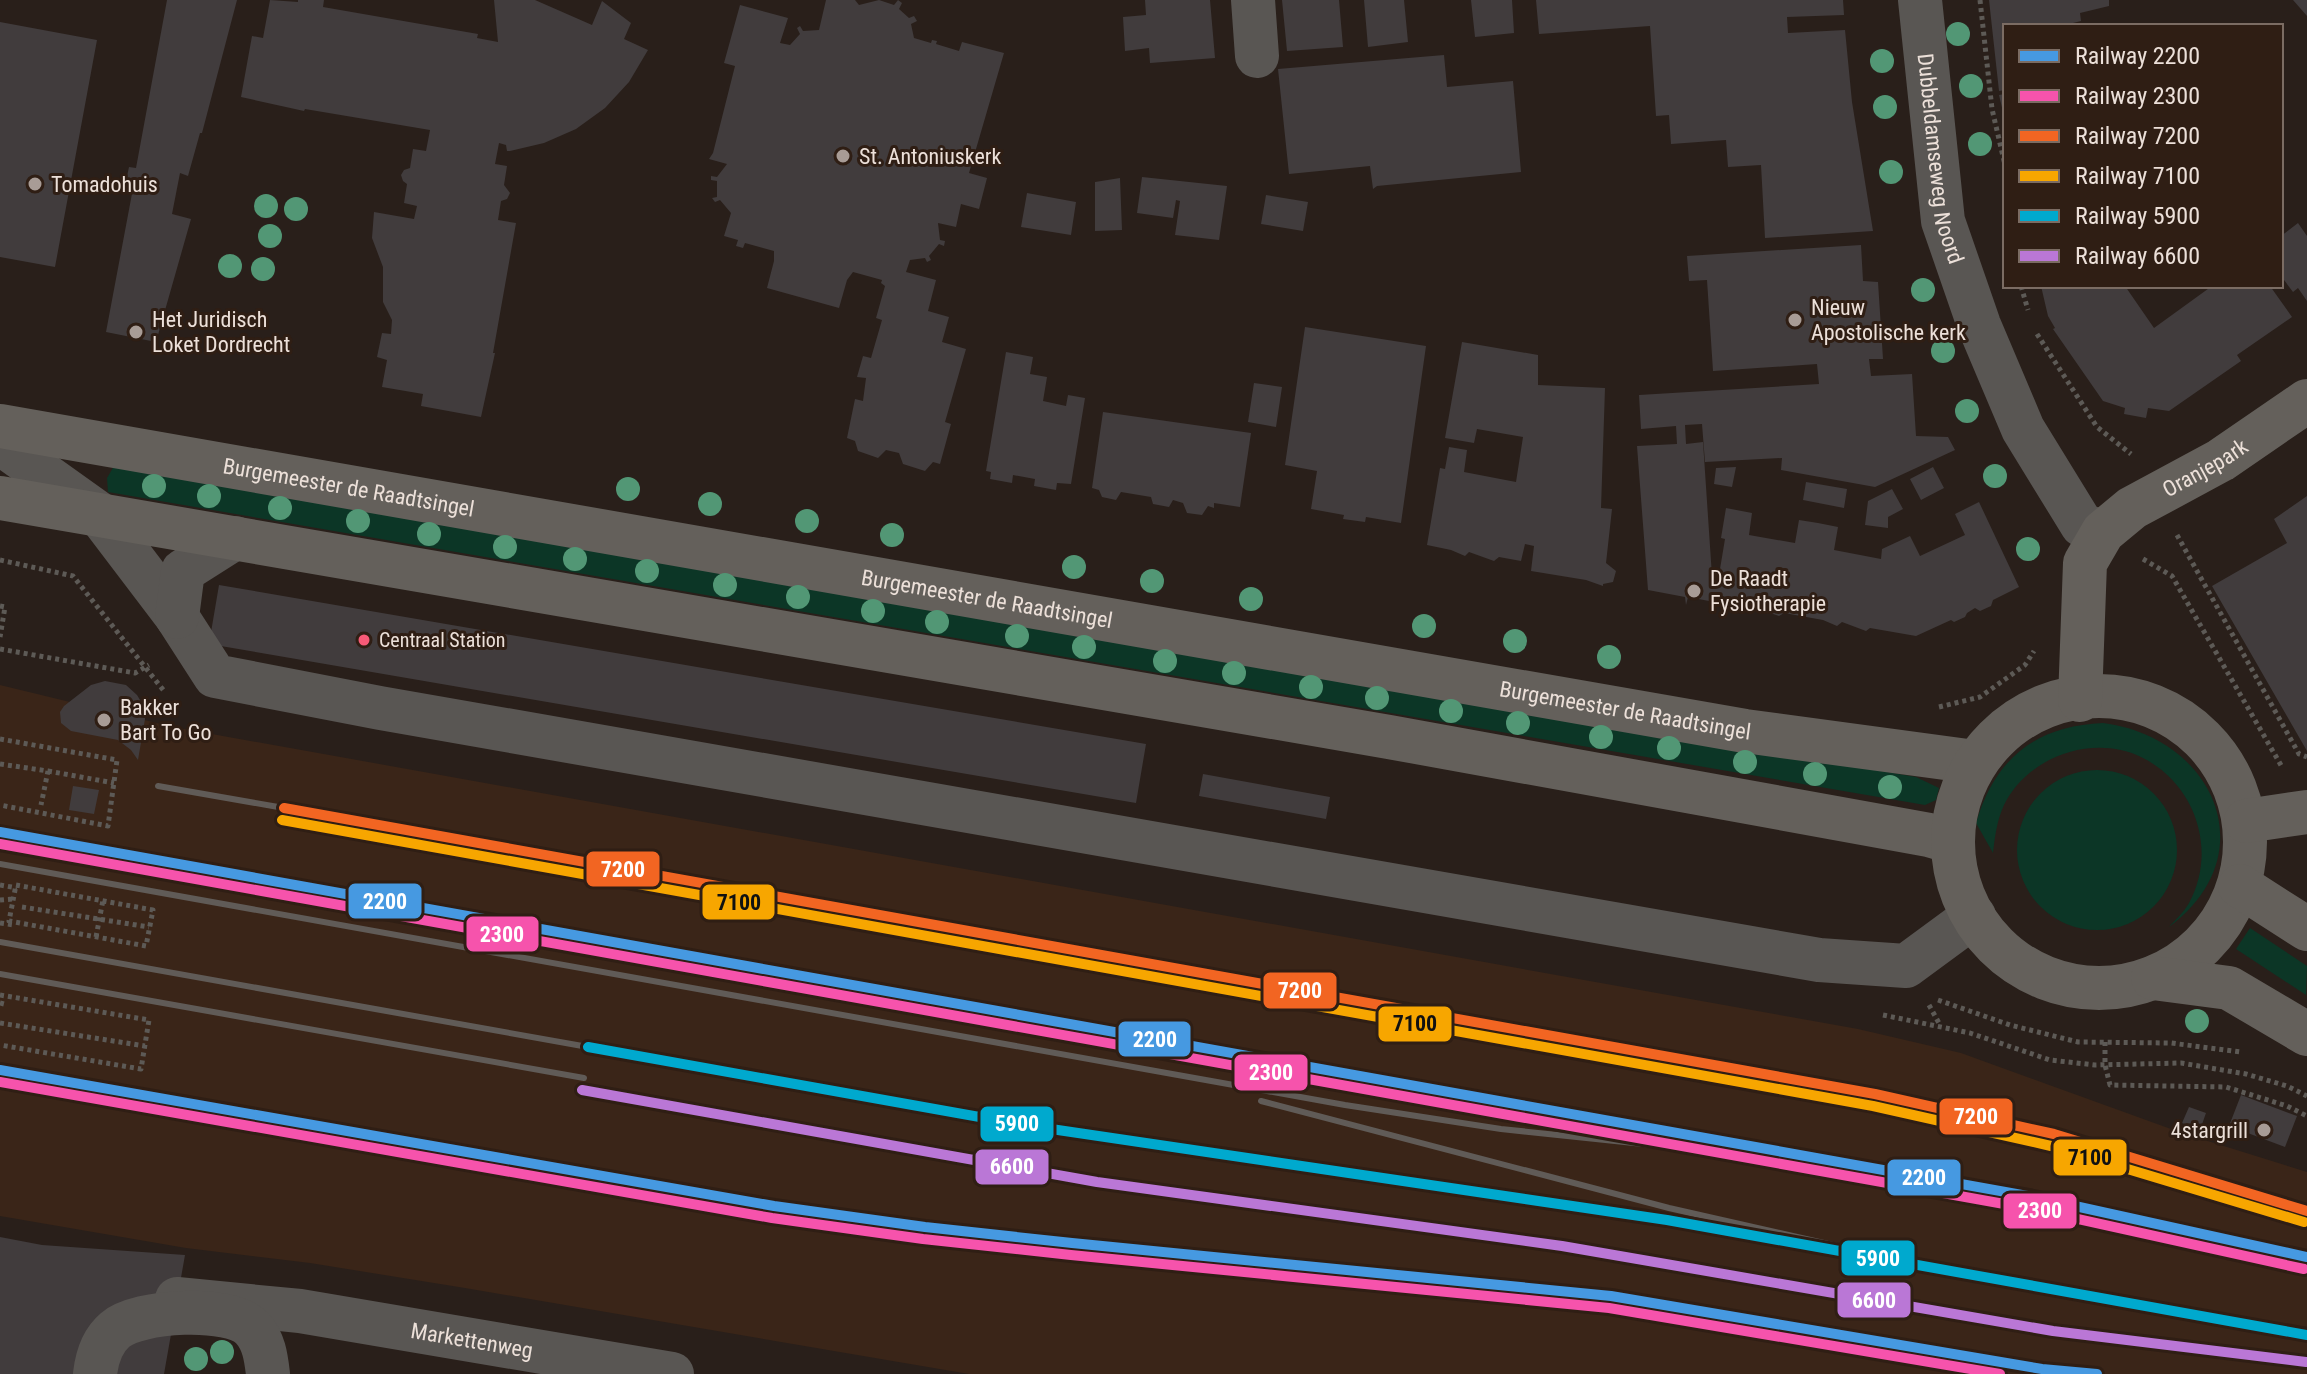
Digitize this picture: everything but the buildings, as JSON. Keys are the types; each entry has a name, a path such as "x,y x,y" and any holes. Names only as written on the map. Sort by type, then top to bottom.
{"main road":[{"name":"Oranjepark","path":"2103,532 2132,508 2221,460 2307,401"},
{"name":"Burgemeester de Raadtsingel","path":"0,426 1745,731 1975,762"},
{"path":"0,498 1389,737 1841,818 1950,841"},
{"path":"2080,700 2085,563 2103,532"},
{"path":"2105,698 2131,701 2155,707 2178,718 2198,734 2223,762 2240,796 2246,821 2245,867 2240,886 2212,933 2188,955 2153,978 2108,989 2062,985 2040,977 2011,959 1986,935 1974,916 1959,879 1950,841 1952,813 1961,786 1975,762 1996,739 2022,720 2050,707 2080,700 2105,698"},
{"path":"2246,821 2307,812"},
{"path":"2240,886 2307,929"},
{"path":"2153,978 2229,988 2307,1034"}],"street":[{"path":"1253,0 1257,56"},
{"name":"Dubbeldamseweg Noord","path":"1920,0 1943,221 1979,325 2023,429 2082,525 2103,532"},
{"path":"0,443 98,513 177,617 215,676 380,708 1819,960 1906,966 1974,916"},
{"path":"177,617 183,571 235,538"},
{"name":"Markettenweg","path":"177,1299 257,1306 421,1330 672,1374"},
{"path":"95,1374 101,1348 107,1338 118,1327 132,1320 148,1315 225,1315 250,1326 259,1338 265,1351 268,1374"},
{"path":"285,1374 297,1339 317,1315"}],"path":[{"path":"1980,0 1992,109 2003,156"},
{"path":"0,560 73,576 168,696"},
{"path":"2172,576 2282,767"},
{"path":"0,606 5,607 0,637"},
{"path":"1931,709 1980,697 2025,665 2037,647"},
{"path":"0,649 135,673"},
{"path":"0,739 117,760 108,826 0,805"},
{"path":"0,764 114,783"},
{"path":"41,805 48,771"},
{"path":"0,884 153,910 146,946 0,921"},
{"path":"0,884 25,889"},
{"path":"9,921 16,885"},
{"path":"0,900 13,899"},
{"path":"96,937 103,900"},
{"path":"22,907 149,927"},
{"path":"0,921 18,926"},
{"path":"0,995 149,1020 141,1069 0,1045"},
{"path":"1937,999 2010,1025 2078,1042 2171,1043 2246,1053"},
{"path":"0,1023 145,1046"},
{"path":"2105,1042 2105,1065 2110,1085 2226,1087 2287,1106 2307,1116"},
{"path":"2287,1086 2307,1096"}],"shaded area":[{"path":"0,685 173,727 1858,1029 1961,1053 2182,1133 2307,1172 2307,1374 969,1374 465,1288 310,1263 186,1248 0,1216"}],"green space":[{"path":"114,466 1916,777 1939,788 1936,800 1925,805 108,492 107,478"},
{"path":"2103,723 2141,733 2174,751 2198,774 2214,803 2220,834 2216,866 2199,898 2169,927 2187,906 2197,883 2201,840 2188,801 2175,783 2141,757 2122,750 2083,749 2045,762 2015,788 2004,805 1993,853 1976,823 1994,780 2022,750 2058,731"},
{"path":"2097,770 2128,776 2153,794 2171,819 2177,850 2171,881 2153,906 2128,924 2097,930 2066,924 2041,906 2023,881 2017,850 2023,819 2041,794 2066,776"},
{"path":"2250,928 2307,966 2306,995 2236,949"}],"railway":[{"path":"158,786 284,808"},
{"path":"0,864 1345,1105 1501,1129 1691,1149 1970,1186"},
{"path":"0,942 588,1047"},
{"path":"0,974 584,1078"},
{"path":"1261,1101 1669,1208 1943,1270"}],"rail line":[{"name":"7200","path":"284,808 1875,1094 2054,1134 2307,1211"},
{"name":"7100","path":"282,820 1873,1106 2051,1146 2304,1222"},
{"name":"2200","path":"0,832 2034,1197 2307,1257"},
{"name":"2300","path":"0,844 2032,1209 2304,1269"},
{"name":"5900","path":"588,1047 1024,1125 1667,1220 2307,1335"},
{"name":"2200","path":"0,1070 774,1206 1072,1243 1611,1296 2042,1369 2097,1374"},
{"name":"2300","path":"0,1082 772,1218 1071,1255 1609,1308 2000,1374"},
{"name":"6600","path":"582,1090 1097,1182 1562,1246 2053,1331 2306,1362"}],"place":[{"name":"St. Antoniuskerk","path":"843,156"},
{"name":"Tomadohuis","path":"35,184"},
{"name":"Nieuw Apostolische kerk","path":"1795,320"},
{"name":"Het Juridisch Loket Dordrecht","path":"136,332"},
{"name":"De Raadt Fysiotherapie","path":"1694,591"},
{"name":"Centraal Station","path":"364,640"},
{"name":"Bakker Bart To Go","path":"104,720"},
{"name":"4stargrill","path":"2264,1130"}]}
